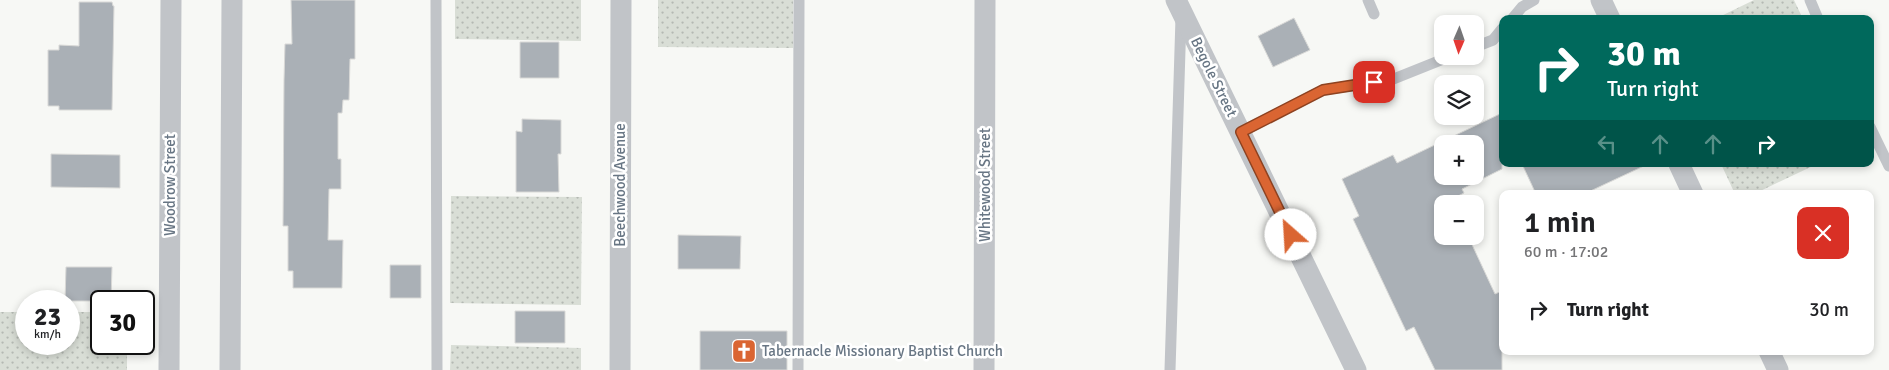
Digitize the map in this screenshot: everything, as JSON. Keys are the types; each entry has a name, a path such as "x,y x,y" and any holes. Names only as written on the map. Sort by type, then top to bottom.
{"street":[{"name":"Woodrow Street","path":"169,370 170,0"},
{"path":"230,370 232,0"},
{"name":"Beechwood Avenue","path":"620,370 621,0"},
{"name":"Whitewood Street","path":"984,370 985,0"},
{"path":"1600,0 1608,15"},
{"name":"Begole Street","path":"1179,6 1352,365"},
{"path":"1680,167 1691,190"},
{"path":"1771,355 1778,370"}],"lane":[{"path":"436,0 437,370"},
{"path":"798,370 799,0"},
{"path":"1368,0 1374,14"},
{"path":"1515,15 1522,7 1534,0"},
{"path":"1810,0 1816,15"},
{"path":"1170,370 1179,6"},
{"path":"1484,44 1493,40 1499,33"},
{"path":"1241,132 1323,90 1391,80 1434,63"},
{"path":"1874,135 1889,166"}],"shaded area":[{"path":"455,0 581,0 581,41 455,39"},
{"path":"658,0 793,0 793,48 658,47"},
{"path":"1754,0 1794,0 1801,15 1723,15"},
{"path":"1722,167 1811,167 1762,190 1733,190"},
{"path":"451,196 582,197 581,305 450,303"},
{"path":"0,312 15,312 15,355 80,355 80,312 90,312 90,355 127,355 127,370 0,370"},
{"path":"451,345 581,348 581,370 450,370"}],"building":[{"path":"291,0 355,0 355,59 350,59 349,100 343,100 342,113 338,113 338,159 341,159 341,189 329,189 328,240 343,240 342,288 293,288 293,271 288,271 288,226 283,226 284,80 285,44 292,44"},
{"path":"79,2 112,2 114,6 112,110 59,110 59,106 48,106 48,50 59,50 59,45 79,46"},
{"path":"1294,18 1310,50 1273,67 1258,36"},
{"path":"520,42 559,42 559,78 520,78"},
{"path":"1499,114 1499,167 1502,167 1502,169 1484,178 1484,135 1456,135 1477,125 1484,125 1484,122"},
{"path":"522,119 561,120 561,154 558,154 559,192 516,192 516,131 522,132"},
{"path":"1434,145 1434,185 1470,185 1462,189 1464,193 1460,195 1434,195 1434,245 1472,245 1495,294 1499,292 1499,355 1502,355 1502,370 1435,370 1414,327 1406,331 1353,219 1359,216 1342,179 1393,155 1397,163"},
{"path":"51,154 120,155 120,188 51,187"},
{"path":"1523,167 1642,167 1593,190 1534,190"},
{"path":"678,235 741,236 740,269 678,269"},
{"path":"390,265 421,265 421,298 390,298"},
{"path":"66,267 112,267 111,290 90,290 90,301 80,301 80,290 65,290"},
{"path":"515,311 565,311 565,343 515,343"},
{"name":"Tabernacle Missionary Baptist Church","path":"700,331 787,331 787,370 700,370"}],"place":[{"name":"Tabernacle Missionary Baptist Church","path":"744,351"}],"route":[{"path":"1291,235 1241,132 1323,90 1374,82"}]}
